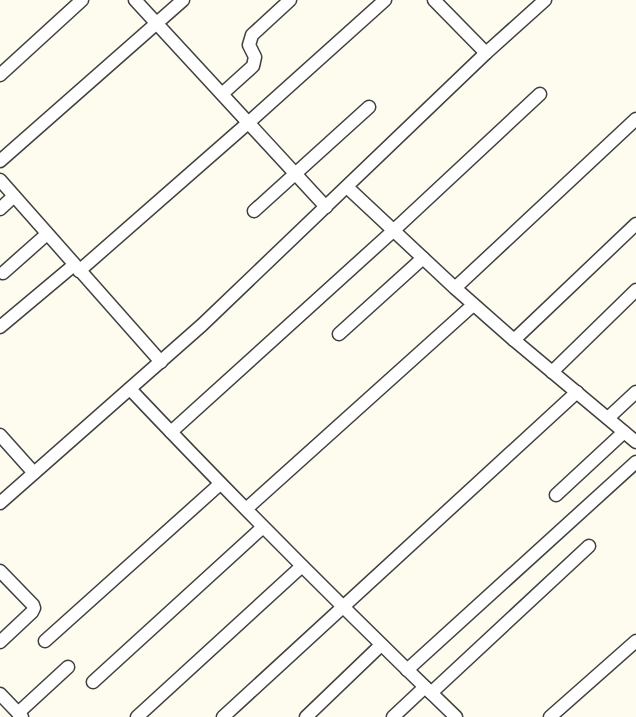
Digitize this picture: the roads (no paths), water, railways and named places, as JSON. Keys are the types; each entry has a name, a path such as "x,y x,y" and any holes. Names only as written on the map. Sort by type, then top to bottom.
{"street":[{"path":"0,75 82,0"},
{"path":"135,0 326,207"},
{"path":"0,161 183,0"},
{"path":"222,94 253,66 255,57 250,45 252,35 290,0"},
{"path":"0,327 76,268 248,123 385,0"},
{"path":"434,0 486,53"},
{"path":"0,503 202,325 486,53 545,0"},
{"path":"171,432 393,231 540,94"},
{"path":"254,211 369,107"},
{"path":"455,288 636,119"},
{"path":"0,180 161,362"},
{"path":"347,187 473,305 636,442"},
{"path":"0,209 14,196"},
{"path":"514,340 636,224"},
{"path":"3,272 47,234"},
{"path":"339,334 423,258"},
{"path":"552,372 636,290"},
{"path":"246,509 473,305"},
{"path":"130,389 220,484 456,717"},
{"path":"222,717 577,392"},
{"path":"608,418 636,392"},
{"path":"556,494 624,432"},
{"path":"0,435 34,473"},
{"path":"407,670 636,462"},
{"path":"45,641 220,484"},
{"path":"93,682 263,527"},
{"path":"393,717 428,690 590,546"},
{"path":"137,717 302,566"},
{"path":"0,571 34,608 0,642"},
{"path":"550,717 636,641"},
{"path":"306,717 381,645"},
{"path":"0,694 20,715 68,667"}]}
